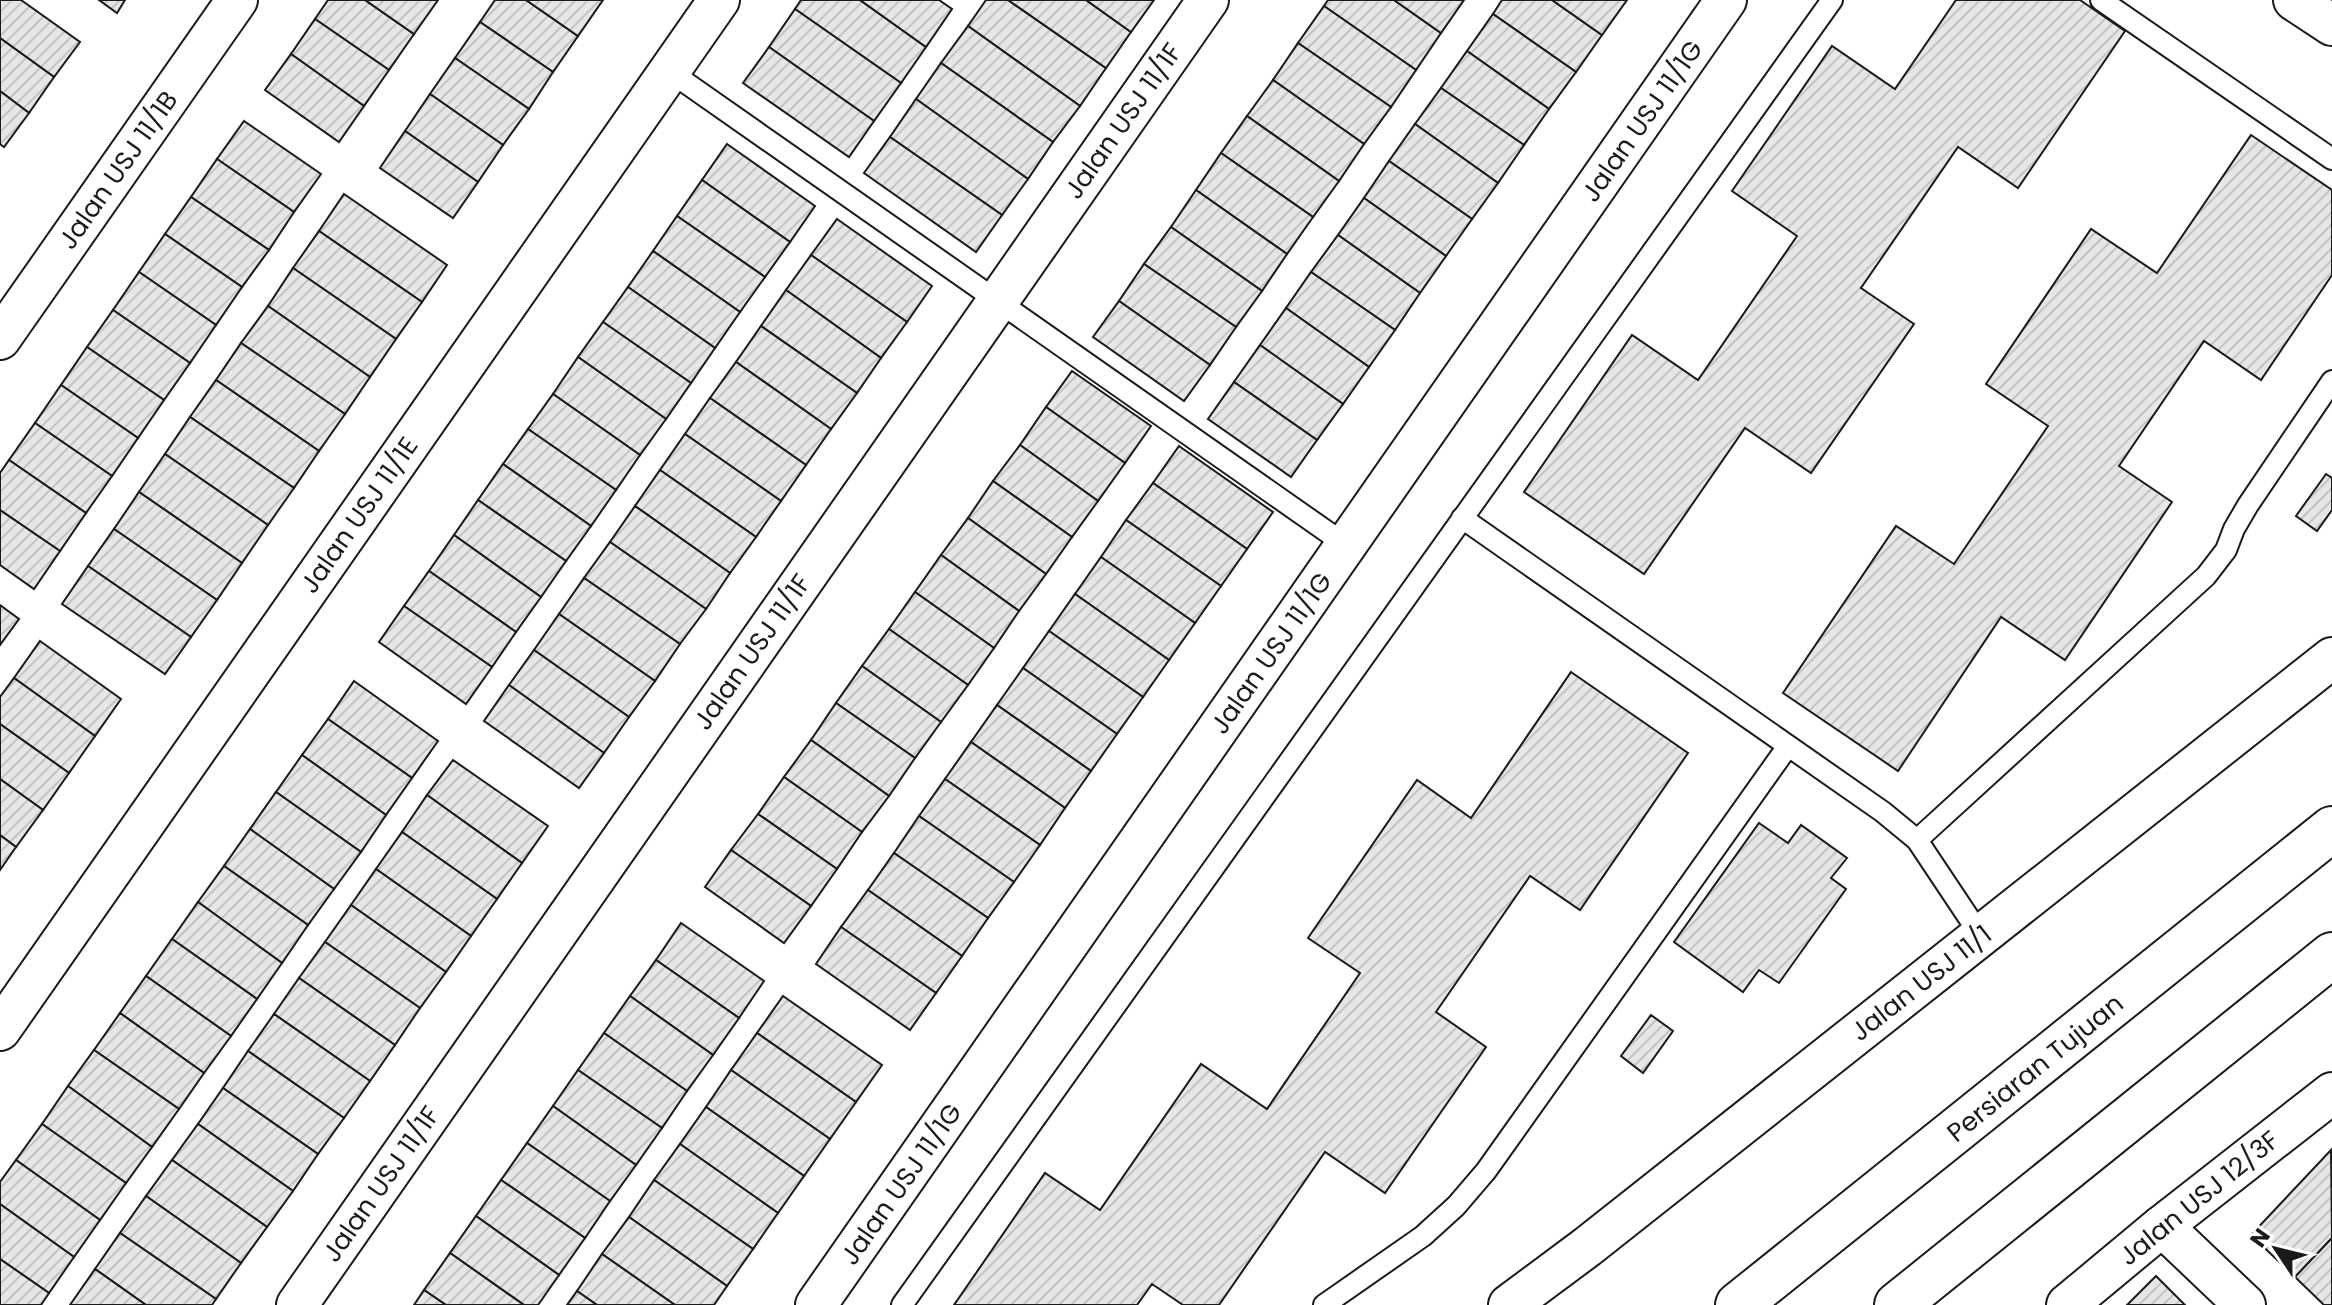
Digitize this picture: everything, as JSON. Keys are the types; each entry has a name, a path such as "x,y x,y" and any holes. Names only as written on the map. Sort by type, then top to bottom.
{"main road":[{"name":"Persiaran Tujuan","path":"1738,1305 2332,829"},
{"path":"1897,1305 2332,955"}],"street":[{"name":"Jalan USJ 11/1B","path":"0,339 237,0"},
{"name":"Jalan USJ 11/1E","path":"0,1030 719,0"},
{"name":"Jalan USJ 11/1F","path":"297,1305 1208,0"},
{"name":"Jalan USJ 11/1G","path":"816,1305 1726,0"},
{"path":"2294,0 2332,25"},
{"name":"Jalan USJ 11/1","path":"1509,1305 1587,1247 2332,658"},
{"name":"Jalan USJ 12/3F","path":"2067,1305 2332,1093"},
{"path":"2162,1226 2245,1305"}],"lane":[{"path":"902,1305 1832,0"},
{"path":"2101,0 2332,159"},
{"path":"669,71 1346,545"},
{"path":"1917,840 2206,576 2226,550 2248,505 2332,381"},
{"path":"1462,518 1883,812 1917,840 1981,936"},
{"path":"1324,1305 1423,1236 1456,1206 1486,1171 1788,746"}],"building":[{"path":"0,0 21,0 80,42 54,77 0,38"},
{"path":"99,0 125,0 117,13"},
{"path":"328,0 365,0 414,34 389,70 315,19"},
{"path":"365,0 438,0 414,34"},
{"path":"495,0 526,0 578,36 553,72 480,22"},
{"path":"526,0 603,0 578,36"},
{"path":"801,0 860,0 926,47 901,83 795,9"},
{"path":"860,0 939,0 952,9 926,47"},
{"path":"986,0 1008,0 1106,68 1080,106 968,26"},
{"path":"1008,0 1086,0 1131,32 1106,68"},
{"path":"1086,0 1154,0 1131,32"},
{"path":"1328,0 1394,0 1441,33 1416,70 1324,6"},
{"path":"1394,0 1464,0 1441,33"},
{"path":"1502,0 1552,0 1602,35 1576,72 1493,14"},
{"path":"1552,0 1627,0 1602,35"},
{"path":"1956,0 2080,0 2125,31 2018,188 1958,147 1861,288 1914,324 1811,473 1745,428 1644,574 1524,492 1632,335 1698,380 1797,236 1732,191 1832,46 1895,89"},
{"path":"1324,6 1416,70 1391,107 1298,43"},
{"path":"795,9 901,83 874,121 769,47"},
{"path":"1493,14 1576,72 1549,109 1467,51"},
{"path":"315,19 389,70 364,106 291,54"},
{"path":"480,22 553,72 529,109 455,58"},
{"path":"968,26 1080,106 1053,142 941,63"},
{"path":"0,38 54,77 29,113 0,91"},
{"path":"1298,43 1391,107 1364,144 1273,80"},
{"path":"769,47 874,121 849,157 743,83"},
{"path":"1467,51 1549,109 1524,145 1441,88"},
{"path":"291,54 364,106 339,142 265,90"},
{"path":"455,58 529,109 503,145 430,94"},
{"path":"941,63 1053,142 1028,179 916,99"},
{"path":"1273,80 1364,144 1339,181 1247,116"},
{"path":"1441,88 1524,145 1498,183 1415,124"},
{"path":"0,91 29,113 4,147 0,144"},
{"path":"430,94 503,145 478,182 405,131"},
{"path":"916,99 1028,179 1002,215 890,137"},
{"path":"1247,116 1339,181 1313,217 1221,153"},
{"path":"244,121 321,174 294,212 217,159"},
{"path":"1415,124 1498,183 1472,219 1389,161"},
{"path":"405,131 478,182 453,218 380,168"},
{"path":"2251,135 2332,190 2332,275 2261,380 2204,341 2119,466 2172,502 2065,660 2001,617 1898,771 1783,693 1896,526 1954,564 2048,426 1986,384 2091,229 2157,273"},
{"path":"890,137 1002,215 976,252 864,173"},
{"path":"727,144 815,206 790,242 702,180"},
{"path":"1221,153 1313,217 1287,254 1196,190"},
{"path":"217,159 294,212 269,250 191,197"},
{"path":"1389,161 1472,219 1446,256 1364,198"},
{"path":"702,180 790,242 765,277 677,216"},
{"path":"1196,190 1287,254 1262,291 1171,227"},
{"path":"344,194 447,265 422,302 319,231"},
{"path":"191,197 269,250 242,287 165,234"},
{"path":"1364,198 1446,256 1420,293 1338,235"},
{"path":"677,216 765,277 740,312 653,251"},
{"path":"837,219 932,286 907,322 811,255"},
{"path":"1171,227 1262,291 1236,327 1144,264"},
{"path":"319,231 422,302 396,339 293,268"},
{"path":"165,234 242,287 216,325 139,272"},
{"path":"1338,235 1420,293 1395,330 1311,272"},
{"path":"653,251 740,312 715,348 628,287"},
{"path":"811,255 907,322 881,358 786,290"},
{"path":"1144,264 1236,327 1210,365 1119,301"},
{"path":"293,268 396,339 370,377 268,306"},
{"path":"139,272 216,325 190,363 113,310"},
{"path":"1311,272 1395,330 1369,367 1286,308"},
{"path":"628,287 715,348 691,383 603,322"},
{"path":"786,290 881,358 857,393 761,326"},
{"path":"1119,301 1210,365 1184,401 1093,337"},
{"path":"268,306 370,377 345,414 241,343"},
{"path":"1286,308 1369,367 1343,404 1260,345"},
{"path":"113,310 190,363 164,400 87,347"},
{"path":"603,322 691,383 666,419 578,357"},
{"path":"761,326 857,393 831,429 736,362"},
{"path":"241,343 345,414 319,451 216,380"},
{"path":"1260,345 1343,404 1317,440 1234,382"},
{"path":"87,347 164,400 138,438 61,385"},
{"path":"578,357 666,419 640,455 553,394"},
{"path":"736,362 831,429 806,465 710,398"},
{"path":"1072,371 1151,426 1125,463 1046,407"},
{"path":"216,380 319,451 294,488 190,417"},
{"path":"1234,382 1317,440 1291,477 1208,419"},
{"path":"61,385 138,438 112,476 35,423"},
{"path":"553,394 640,455 616,490 528,429"},
{"path":"710,398 806,465 781,501 685,434"},
{"path":"1046,407 1125,463 1098,501 1020,445"},
{"path":"190,417 294,488 268,525 165,454"},
{"path":"35,423 112,476 86,513 9,460"},
{"path":"528,429 616,490 591,526 503,464"},
{"path":"685,434 781,501 756,537 660,470"},
{"path":"1020,445 1098,501 1072,537 993,481"},
{"path":"1179,446 1273,512 1247,549 1153,483"},
{"path":"165,454 268,525 242,563 139,492"},
{"path":"9,460 86,513 60,551 0,510 0,473"},
{"path":"503,464 591,526 566,561 478,500"},
{"path":"660,470 756,537 730,573 635,506"},
{"path":"2326,474 2332,478 2332,510 2317,531 2296,516"},
{"path":"993,481 1072,537 1046,574 968,518"},
{"path":"1153,483 1247,549 1221,586 1126,520"},
{"path":"139,492 242,563 217,600 114,529"},
{"path":"478,500 566,561 541,597 454,535"},
{"path":"635,506 730,573 706,609 610,542"},
{"path":"0,510 60,551 34,589 0,565"},
{"path":"968,518 1046,574 1019,611 941,555"},
{"path":"1126,520 1221,586 1195,623 1101,557"},
{"path":"114,529 217,600 191,637 88,566"},
{"path":"454,535 541,597 516,632 429,571"},
{"path":"610,542 706,609 680,644 584,578"},
{"path":"941,555 1019,611 994,648 915,592"},
{"path":"1101,557 1195,623 1169,660 1075,594"},
{"path":"88,566 191,637 165,674 62,604"},
{"path":"429,571 516,632 492,667 404,606"},
{"path":"584,578 680,644 655,681 559,614"},
{"path":"915,592 994,648 968,685 889,629"},
{"path":"1075,594 1169,660 1143,697 1049,631"},
{"path":"0,605 19,619 0,645"},
{"path":"404,606 492,667 466,704 379,642"},
{"path":"559,614 655,681 629,717 534,650"},
{"path":"889,629 968,685 941,722 862,666"},
{"path":"1049,631 1143,697 1117,734 1023,668"},
{"path":"40,641 121,699 95,736 14,678"},
{"path":"534,650 629,717 604,753 509,685"},
{"path":"862,666 941,722 915,758 836,703"},
{"path":"1023,668 1117,734 1091,771 997,705"},
{"path":"1571,672 1688,753 1580,910 1530,876 1436,1012 1486,1047 1385,1193 1325,1152 1219,1305 1183,1305 1152,1284 1137,1305 954,1305 1045,1173 1100,1210 1201,1064 1267,1109 1360,973 1308,938 1417,780 1471,818"},
{"path":"14,678 95,736 69,773 0,724 0,697"},
{"path":"354,681 438,741 412,778 328,719"},
{"path":"509,685 604,753 579,788 484,721"},
{"path":"836,703 915,758 889,796 811,740"},
{"path":"997,705 1091,771 1065,808 971,742"},
{"path":"328,719 412,778 386,815 302,755"},
{"path":"0,724 69,773 43,810 0,779"},
{"path":"811,740 889,796 862,832 784,777"},
{"path":"971,742 1065,808 1040,845 945,779"},
{"path":"302,755 386,815 361,852 276,792"},
{"path":"453,760 548,826 522,863 427,795"},
{"path":"784,777 862,832 837,869 758,814"},
{"path":"0,779 43,810 16,847 0,835"},
{"path":"945,779 1040,845 1014,882 919,816"},
{"path":"276,792 361,852 334,889 250,829"},
{"path":"427,795 522,863 497,899 402,832"},
{"path":"758,814 837,869 811,906 731,850"},
{"path":"919,816 1014,882 988,918 894,853"},
{"path":"1759,823 1788,843 1801,825 1847,858 1831,878 1846,889 1779,983 1759,970 1743,992 1674,942"},
{"path":"250,829 334,889 308,925 224,866"},
{"path":"402,832 497,899 471,936 376,869"},
{"path":"0,835 16,847 0,870"},
{"path":"731,850 811,906 784,943 705,887"},
{"path":"894,853 988,918 962,956 868,890"},
{"path":"224,866 308,925 282,963 198,902"},
{"path":"376,869 471,936 446,972 351,905"},
{"path":"868,890 962,956 936,993 841,927"},
{"path":"198,902 282,963 257,999 172,939"},
{"path":"351,905 446,972 420,1008 325,942"},
{"path":"681,923 764,981 739,1018 656,960"},
{"path":"841,927 936,993 910,1030 816,964"},
{"path":"172,939 257,999 231,1036 146,976"},
{"path":"325,942 420,1008 395,1045 299,978"},
{"path":"656,960 739,1018 713,1055 630,996"},
{"path":"146,976 231,1036 204,1073 120,1013"},
{"path":"299,978 395,1045 370,1081 274,1014"},
{"path":"630,996 713,1055 687,1091 604,1033"},
{"path":"783,996 882,1065 856,1102 757,1033"},
{"path":"120,1013 204,1073 179,1109 94,1050"},
{"path":"274,1014 370,1081 344,1118 248,1051"},
{"path":"1651,1015 1673,1031 1643,1073 1621,1056"},
{"path":"604,1033 687,1091 662,1128 578,1070"},
{"path":"757,1033 856,1102 830,1139 731,1070"},
{"path":"94,1050 179,1109 152,1147 68,1086"},
{"path":"248,1051 344,1118 318,1154 223,1088"},
{"path":"578,1070 662,1128 636,1165 553,1106"},
{"path":"731,1070 830,1139 804,1176 706,1107"},
{"path":"68,1086 152,1147 126,1183 42,1124"},
{"path":"223,1088 318,1154 293,1191 198,1124"},
{"path":"553,1106 636,1165 610,1201 527,1143"},
{"path":"706,1107 804,1176 778,1213 680,1144"},
{"path":"42,1124 126,1183 100,1220 16,1160"},
{"path":"198,1124 293,1191 267,1227 172,1160"},
{"path":"527,1143 610,1201 585,1238 501,1180"},
{"path":"680,1144 778,1213 753,1249 654,1180"},
{"path":"2331,1150 2332,1238 2295,1277 2251,1235"},
{"path":"16,1160 100,1220 74,1257 0,1204 0,1182"},
{"path":"172,1160 267,1227 241,1263 146,1196"},
{"path":"501,1180 585,1238 559,1275 476,1216"},
{"path":"654,1180 753,1249 727,1286 629,1217"},
{"path":"146,1196 241,1263 216,1299 120,1233"},
{"path":"0,1204 74,1257 49,1293 0,1259"},
{"path":"476,1216 559,1275 538,1305 524,1305 450,1253"},
{"path":"629,1217 727,1286 714,1305 675,1305 602,1254"},
{"path":"120,1233 216,1299 212,1305 146,1305 95,1269"},
{"path":"2332,1238 2332,1305 2324,1305 2295,1277"},
{"path":"450,1253 524,1305 446,1305 424,1290"},
{"path":"602,1254 675,1305 597,1305 577,1291"},
{"path":"0,1259 49,1293 41,1305 0,1305"},
{"path":"95,1269 146,1305 70,1305"},
{"path":"2156,1276 2185,1305 2127,1305"},
{"path":"424,1290 446,1305 414,1305"},
{"path":"577,1291 597,1305 567,1305"}]}
